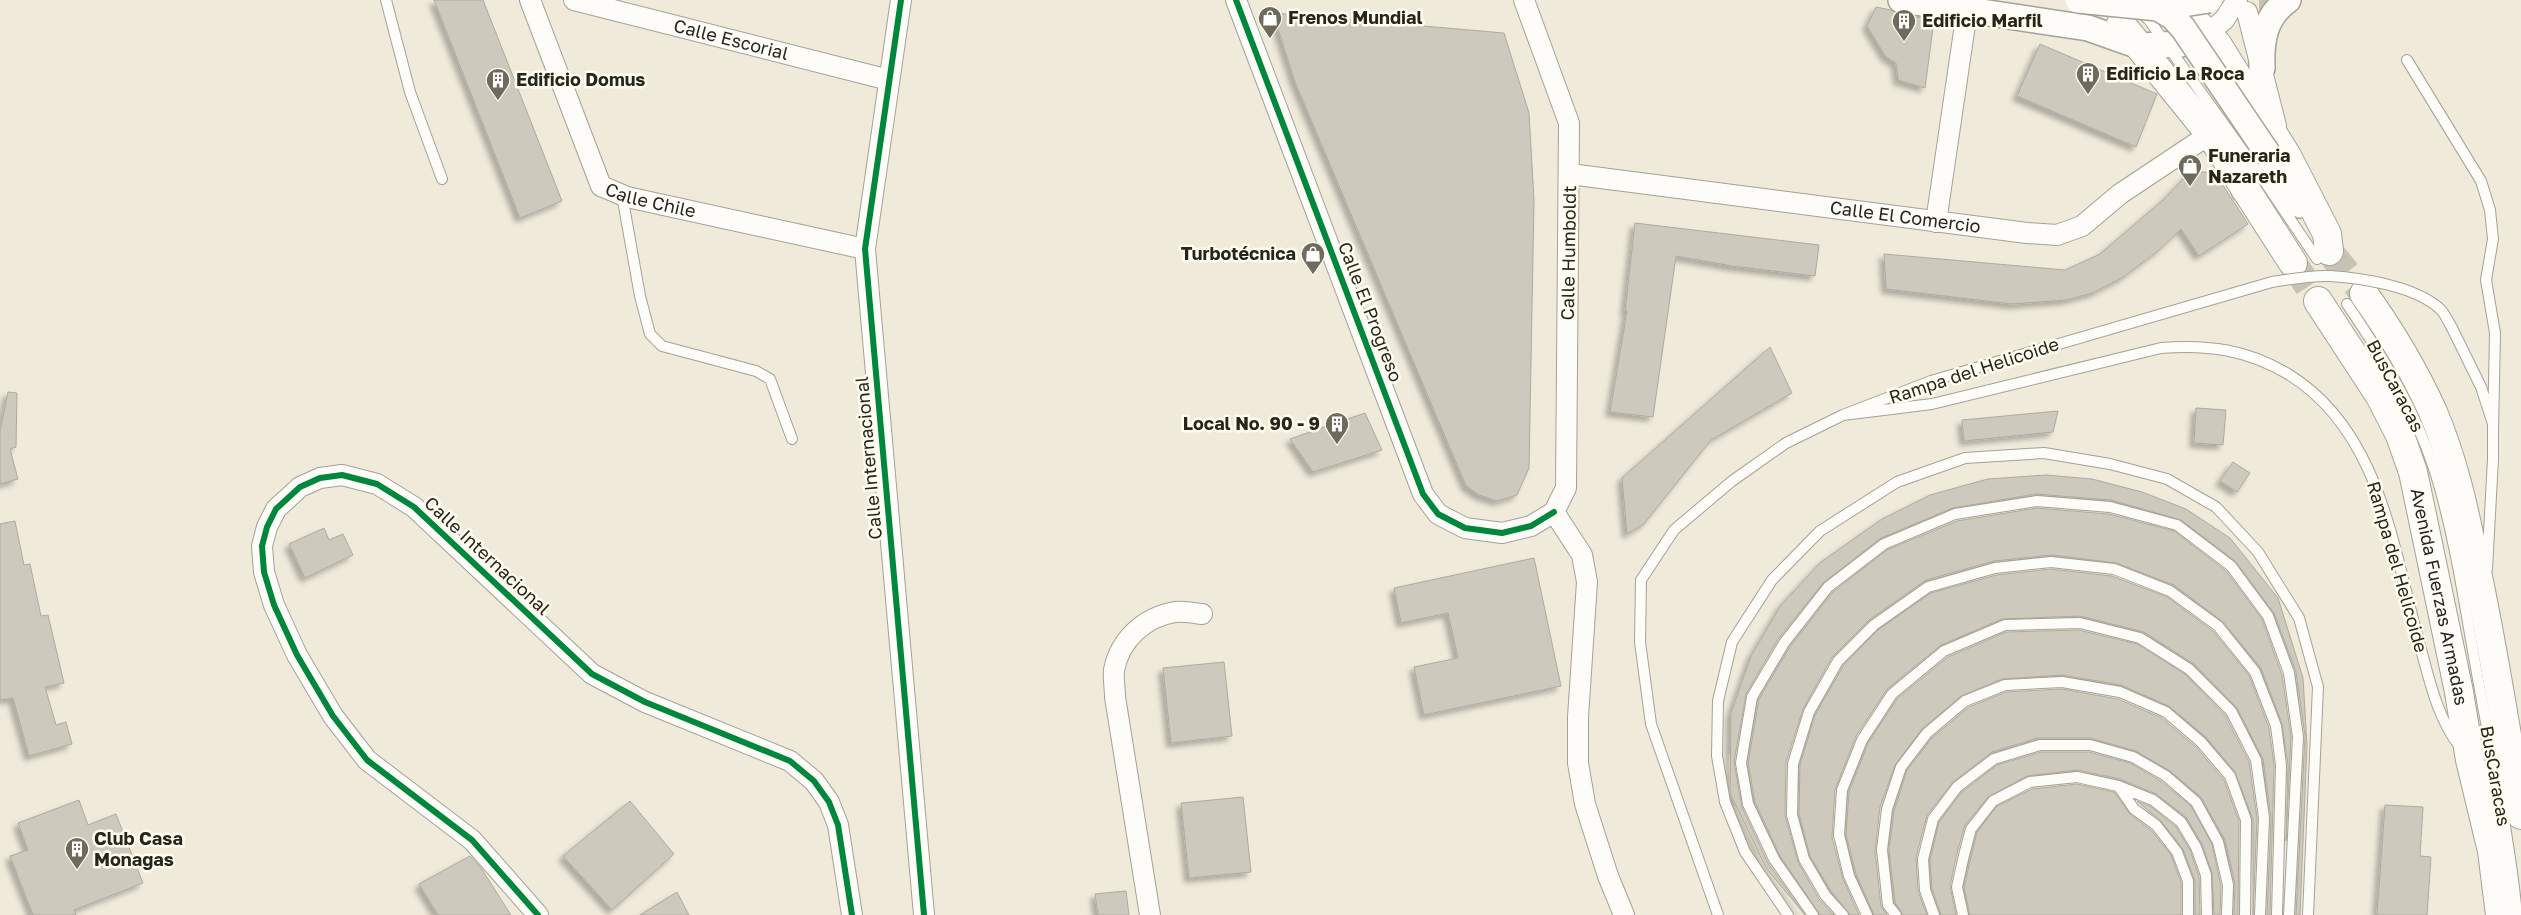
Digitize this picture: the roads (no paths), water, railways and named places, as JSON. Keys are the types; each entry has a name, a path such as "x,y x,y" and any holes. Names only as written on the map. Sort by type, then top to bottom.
{"main road":[{"path":"2124,12 2139,46 2210,134 2244,190 2313,258 2327,234 2269,159 2208,33 2164,6"},
{"path":"2356,299 2407,358 2433,412 2457,481 2485,605 2521,815"},
{"name":"Avenida Fuerzas Armadas","path":"2318,301 2380,396 2400,435 2413,472 2459,692 2470,760 2492,851 2500,915"}],"street":[{"name":"Calle Chile","path":"530,0 601,186 622,195 865,249"},
{"name":"Calle Escorial","path":"574,0 889,80"},
{"name":"Calle Internacional","path":"900,0 865,249 924,915"},
{"name":"Calle El Progreso","path":"1236,0 1423,494 1438,514 1465,528 1502,533 1531,526 1554,512"},
{"name":"Calle Humboldt","path":"1524,0 1569,123 1566,488 1554,512"},
{"path":"1901,0 2088,28 2139,46 2168,46 2190,42 2208,33 2242,6 2262,68 2271,114 2269,159"},
{"path":"2091,1 2164,6 2209,0"},
{"path":"2262,68 2262,39 2267,24 2275,12 2288,0"},
{"path":"2164,6 2183,28 2269,159"},
{"path":"1936,222 1967,11"},
{"name":"Calle El Comercio","path":"1570,174 1936,222 2057,235 2082,226 2120,194 2210,134"},
{"path":"2244,190 2244,176 2247,166 2269,159"},
{"name":"Calle Internacional","path":"538,915 472,840 367,760 333,716 297,655 274,606 264,572 262,546 267,527 276,509 300,487 320,478 342,475 377,484 414,507 592,674 645,702 790,761 814,781 828,802 838,825 852,915"},
{"path":"1554,512 1582,555 1587,582 1578,717 1578,763 1585,804 1608,876 1624,915"},
{"path":"1150,915 1115,697 1114,670 1125,643 1138,628 1157,617 1177,612 1202,614"}],"lane":[{"path":"386,0 410,92 442,179"},
{"path":"2124,12 2148,20 2168,46 2269,159 2313,258"},
{"path":"2407,60 2481,181 2490,210 2493,239 2486,280 2495,333 2493,431"},
{"path":"622,195 640,296 650,334 662,346 756,371 770,379 792,439"},
{"name":"Rampa del Helicoide","path":"1844,416 1931,381 2272,282 2302,277 2329,276 2357,279 2408,291 2440,309 2452,328 2481,387 2493,431 2485,605"},
{"name":"BusCaracas","path":"2356,299 2422,436 2441,491 2507,839 2517,915"},
{"name":"Rampa del Helicoide","path":"1844,416 1932,404 2161,348 2182,346 2222,348 2241,352 2276,367 2315,393 2336,414 2352,436 2373,478 2385,514 2424,659 2447,730 2470,760"},
{"path":"1718,915 1651,724 1640,642 1641,580 1674,530 1732,481 1786,443 1844,416"},
{"path":"1788,915 1779,910 1745,852 1725,802 1717,756 1718,701 1732,642 1772,580 1820,531 1897,482 1966,458 2044,453 2110,464 2167,480 2216,507 2258,552 2298,618 2318,687 2308,915"},
{"path":"1813,915 1774,859 1748,804 1741,763 1752,697 1784,643 1828,587 1884,544 1955,514 2037,501 2110,507 2176,525 2230,566 2268,616 2289,673 2298,736 2289,915"},
{"path":"1843,915 1826,895 1804,859 1792,815 1793,764 1810,712 1838,661 1874,625 1928,587 1995,568 2051,562 2114,569 2170,591 2218,626 2255,672 2276,726 2281,765 2277,915"},
{"path":"1867,915 1849,876 1840,834 1842,790 1862,740 1892,694 1944,651 2005,625 2080,623 2140,638 2189,669 2231,711 2256,760 2264,818 2260,915"},
{"path":"1896,915 1888,905 1882,850 1887,809 1902,768 1927,733 1965,702 2005,685 2062,682 2120,692 2166,712 2201,742 2230,776 2246,820 2245,915"},
{"path":"1934,915 1925,890 1923,859 1933,819 1958,787 1994,759 2040,745 2090,745 2133,757 2166,776 2196,802 2218,842 2228,885 2228,915"},
{"path":"1963,915 1957,887 1964,855 1972,829 1993,801 2030,782 2077,777 2118,786 2153,800 2181,822 2196,847 2206,875 2207,915"},
{"path":"2118,786 2134,809 2156,825 2176,852 2188,881 2188,915"}],"tunnel":[{"path":"2259,0 2280,0"},
{"path":"2329,251 2364,294"},
{"path":"2293,263 2318,301"}],"place":[{"name":"Frenos Mundial","path":"1270,39"},
{"name":"Edificio Marfil","path":"1904,42"},
{"name":"Edificio La Roca","path":"2088,95"},
{"name":"Edificio Domus","path":"498,101"},
{"name":"Funeraria Nazareth","path":"2190,187"},
{"name":"Turbotécnica","path":"1313,275"},
{"name":"Local No. 90 - 9","path":"1337,445"},
{"name":"Club Casa Monagas","path":"77,870"}]}
